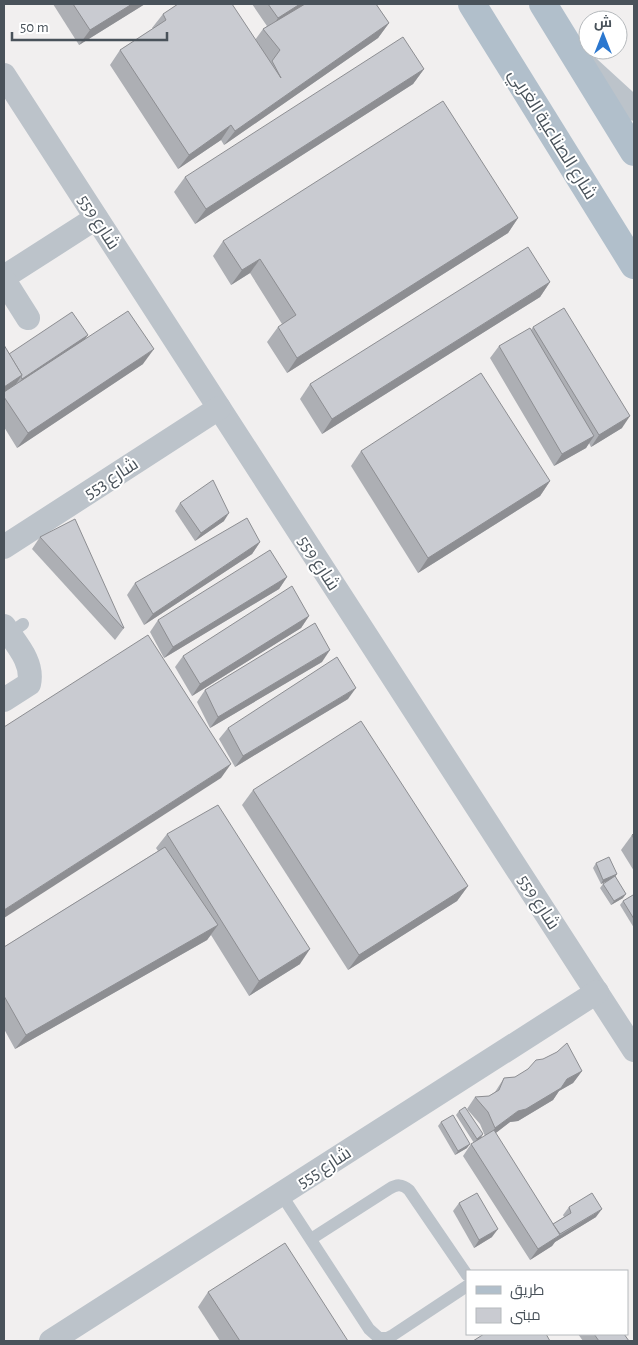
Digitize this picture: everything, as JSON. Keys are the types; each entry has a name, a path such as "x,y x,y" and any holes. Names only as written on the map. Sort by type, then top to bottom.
{"main road":[{"name":"شارع الصناعية الغربي","path":"472,4 634,265"},
{"path":"543,4 634,152"}],"street":[{"path":"574,55 634,109"},
{"name":"شارع 559","path":"4,76 634,1050"},
{"path":"28,318 4,278 96,218"},
{"name":"شارع 553","path":"4,547 219,408"},
{"path":"4,700 29,684 31,674 12,628"},
{"name":"شارع 555","path":"51,1341 597,992"}],"lane":[{"path":"311,1239 388,1189 399,1185 405,1186 466,1274"},
{"path":"282,1194 369,1329 378,1338 387,1338 393,1335 466,1287"}],"building":[{"path":"73,4 132,4 90,30"},
{"path":"178,4 232,4 281,78 272,61 280,50 263,29 305,4 376,4 389,23 235,131 231,125 189,155 120,50 166,20 163,14"},
{"path":"268,4 300,4 278,18"},
{"path":"403,37 424,69 206,209 185,177"},
{"path":"443,101 518,218 297,358 278,327 296,315 260,259 242,270 223,241"},
{"path":"528,247 550,282 332,419 310,384"},
{"path":"564,308 630,416 599,435 533,327"},
{"path":"128,311 154,349 28,433 4,397 4,392"},
{"path":"72,312 88,335 22,379 22,375 9,354"},
{"path":"530,328 594,436 562,454 499,346"},
{"path":"4,345 22,375 4,387"},
{"path":"481,373 550,481 428,558 361,451"},
{"path":"213,480 229,513 201,533 180,503"},
{"path":"247,518 260,542 153,614 135,583"},
{"path":"75,519 124,628 40,537"},
{"path":"270,550 287,577 173,647 158,620"},
{"path":"292,586 309,616 200,684 183,656"},
{"path":"315,623 330,650 218,717 205,690"},
{"path":"148,635 231,764 4,910 4,727"},
{"path":"337,657 356,688 243,756 228,728"},
{"path":"361,721 468,886 359,955 253,790"},
{"path":"218,805 310,949 259,981 167,834"},
{"path":"165,847 218,925 26,1035 4,996 4,947"},
{"path":"609,857 617,874 603,880 596,863"},
{"path":"615,876 626,894 614,901 603,884"},
{"path":"633,895 634,897 634,919 623,901"},
{"path":"567,1043 582,1071 567,1079 561,1088 526,1109 518,1111 495,1128 488,1112 475,1097 489,1096 499,1090 504,1078 515,1077 528,1069 536,1060 543,1059 557,1052"},
{"path":"465,1107 483,1134 477,1139 459,1111"},
{"path":"453,1115 470,1144 458,1151 441,1122"},
{"path":"494,1130 560,1235 538,1249 471,1144"},
{"path":"477,1193 498,1229 479,1240 459,1203"},
{"path":"592,1193 602,1209 560,1234 553,1224 571,1213 569,1207"},
{"path":"285,1243 348,1341 240,1341 208,1292"},
{"path":"482,1335 547,1335 550,1341 473,1341"},
{"path":"595,1335 625,1335 629,1341 599,1341"}]}
